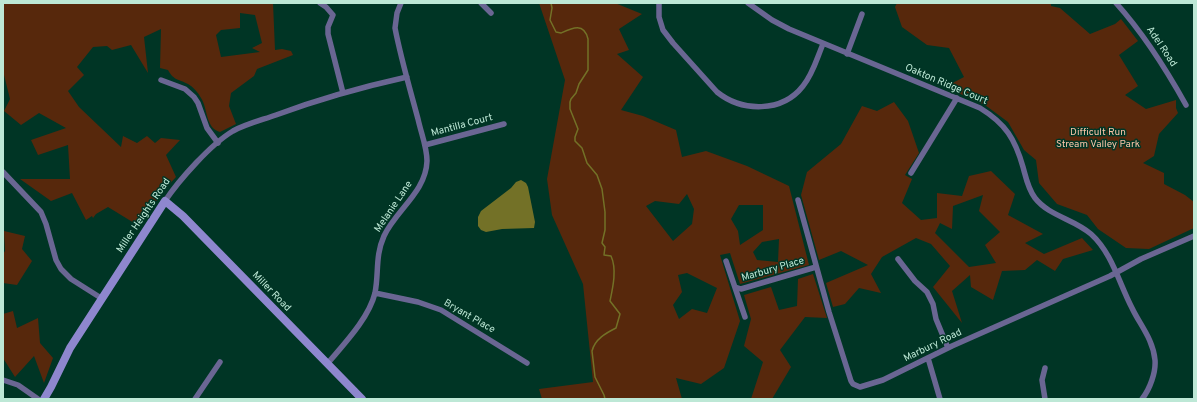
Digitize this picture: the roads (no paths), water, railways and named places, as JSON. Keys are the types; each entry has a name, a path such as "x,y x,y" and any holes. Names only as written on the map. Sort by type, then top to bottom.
{"street":[{"path":"320,3 333,15 328,27 328,34 343,93"},
{"name":"Melanie Lane","path":"328,363 366,313 375,292 380,246 389,227 417,191 424,178 427,160 425,145 395,28 397,13 401,3"},
{"path":"481,3 491,12"},
{"path":"659,3 658,10 660,23 668,38 716,92 722,97 737,104 764,107 783,102 794,95 807,80 823,44"},
{"name":"Oakton Ridge Court","path":"748,3 772,20 823,44 957,98 988,113 1003,126 1014,141 1027,184 1035,198 1048,210 1079,225 1092,234 1103,248 1116,272 1131,307 1150,339 1154,352 1155,369 1143,399"},
{"name":"Adel Road","path":"1116,3 1141,33 1163,64 1186,105"},
{"path":"847,54 862,14"},
{"name":"Miller Heights Road","path":"44,399 65,355 165,200 176,186 218,143 233,131 304,104 407,77"},
{"path":"162,80 177,85 190,93 198,103 206,128 218,143"},
{"path":"911,173 957,98"},
{"name":"Mantilla Court","path":"425,145 504,124"},
{"path":"3,172 8,180 41,212 56,260 61,269 72,279 102,298"},
{"name":"Miller Road","path":"165,200 184,216 362,399"},
{"name":"Marbury Road","path":"798,200 829,312 851,381 857,386 864,387 1194,236"},
{"path":"898,259 915,281 927,292 933,304 936,319 948,348"},
{"name":"Marbury Place","path":"726,262 745,318"},
{"name":"Marbury Place","path":"735,287 740,289 816,267"},
{"name":"Bryant Place","path":"375,292 418,302 441,310 527,363"},
{"path":"928,358 940,399"},
{"path":"195,399 220,362"},
{"path":"1045,368 1042,380 1045,399"},
{"path":"3,380 18,386 38,399"}],"waterway":[{"path":"551,3 552,8 550,20 556,32 561,33 569,29 581,28 584,30 588,39 588,70 579,84 576,93 571,99 570,109 578,129 575,141 582,148 587,163 597,175 602,189 605,212 605,230 602,243 605,247 604,255 611,256 614,267 614,278 610,301 620,314 616,328 598,340 592,351 595,377 605,399"}],"park label":[{"name":"Difficult Run Stream Valley Park","path":"1098,138"}]}
